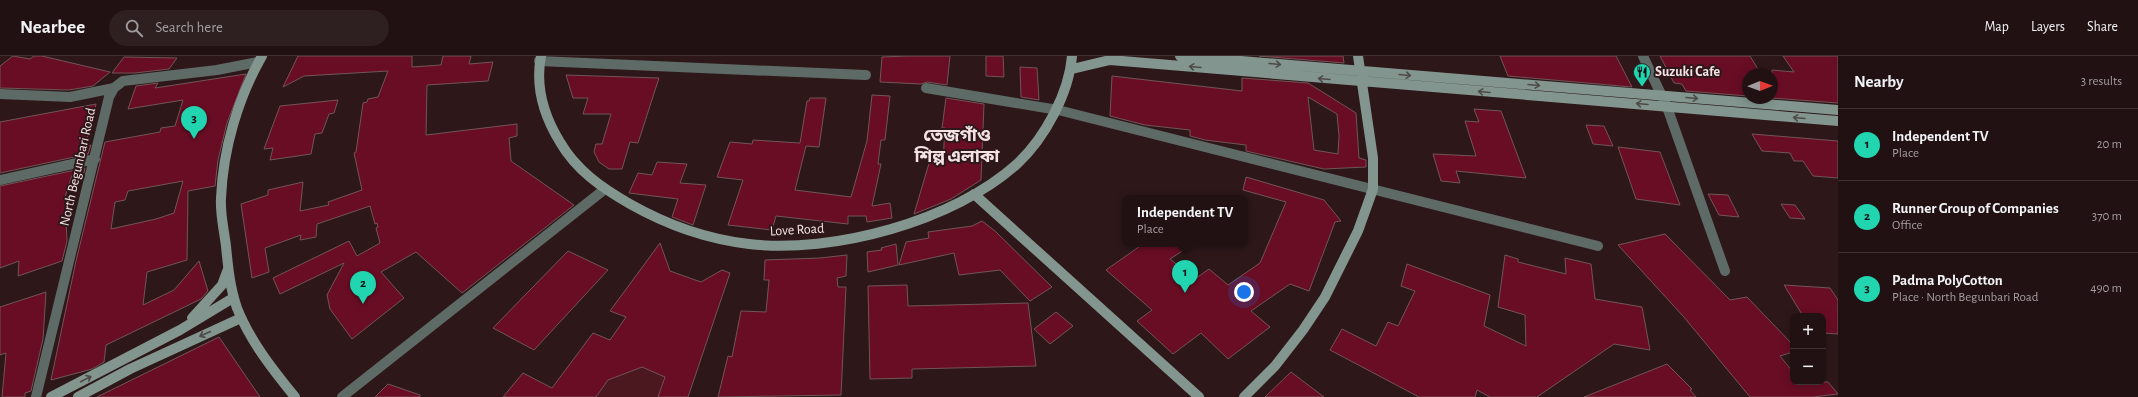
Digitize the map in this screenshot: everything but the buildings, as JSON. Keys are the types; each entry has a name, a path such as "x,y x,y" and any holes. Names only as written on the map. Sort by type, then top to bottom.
{"main road":[{"name":"Love Road","path":"540,59 539,79 545,111 561,146 582,172 604,190 677,227 719,240 760,246 818,244 872,236 928,216 997,181 1019,163 1032,148 1058,110 1072,69 1072,56"},
{"path":"1180,56 1838,110"},
{"path":"1244,397 1275,366 1303,330 1325,297 1358,231 1373,189 1373,158 1362,71 1358,56"},
{"path":"1072,69 1110,58 1363,82 1838,121"},
{"path":"260,59 243,99 233,131 223,179 221,198 228,269 233,298 241,318 269,366 295,397"},
{"path":"974,194 1199,397"},
{"path":"180,330 212,298 222,285 228,269"},
{"path":"52,397 180,330 233,298"},
{"path":"78,397 130,369 241,318"}],"street":[{"path":"1643,56 1667,106 1725,271"},
{"path":"0,94 70,97 114,88 123,81 217,70 260,59"},
{"path":"540,59 866,76"},
{"name":"North Begunbari Road","path":"36,397 109,97 114,88"},
{"path":"926,88 1058,110 1598,246"},
{"path":"0,180 95,159"},
{"path":"342,397 604,190"}],"shaded area":[{"path":"642,367 665,377 658,397 596,397 608,380"}],"place":[{"name":"Suzuki Cafe","path":"1642,87"},
{"name":"Padma PolyCotton","path":"194,139"},
{"name":"Independent TV","path":"1185,293"},
{"name":"Runner Group of Companies","path":"363,304"}],"district":[{"name":"তেজগাঁও শিল্প এলাকা","path":"957,146"}]}
